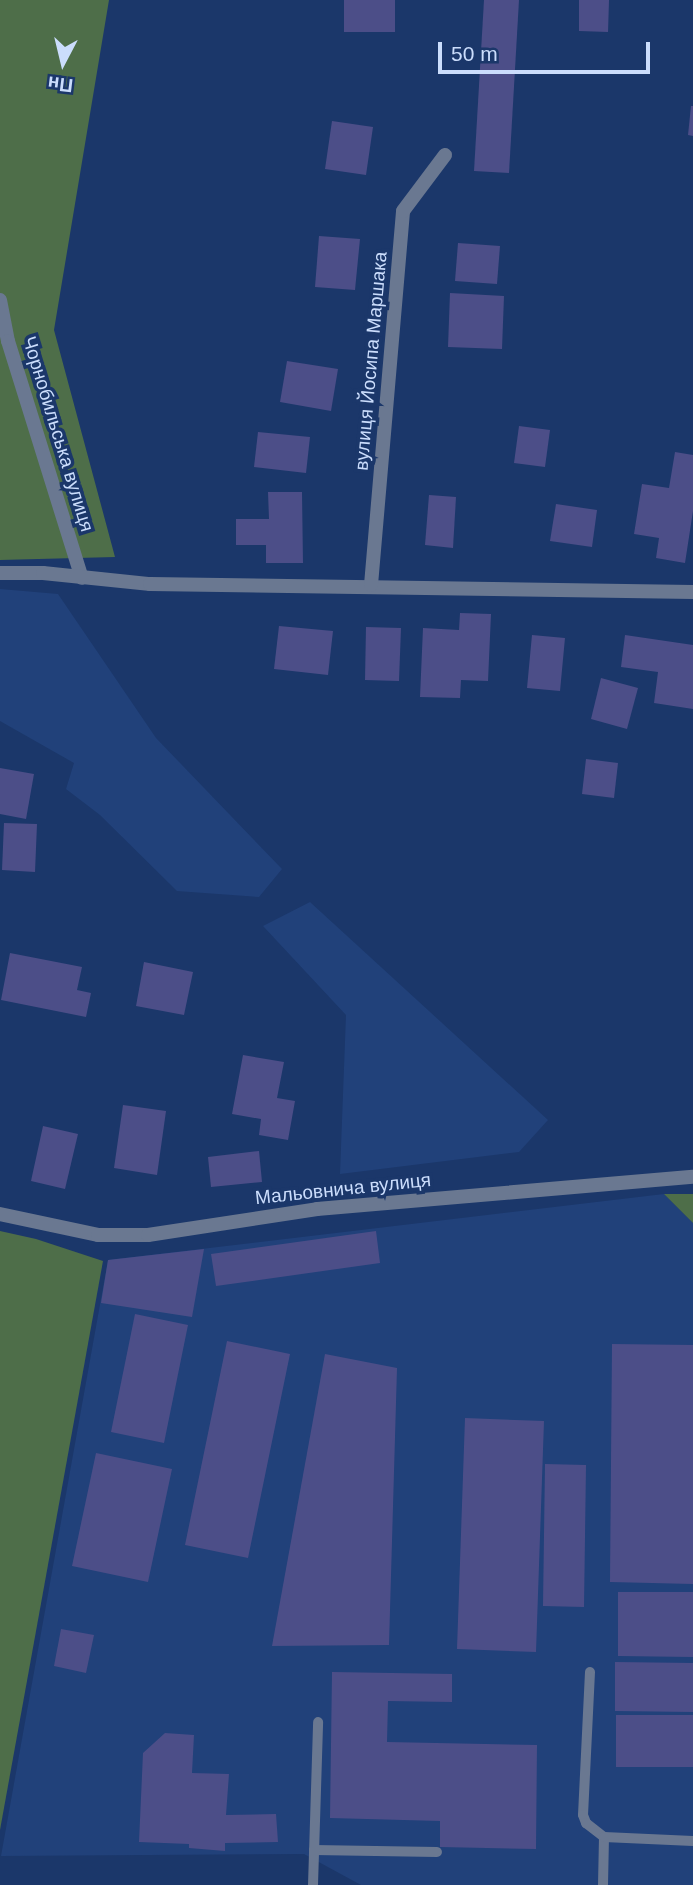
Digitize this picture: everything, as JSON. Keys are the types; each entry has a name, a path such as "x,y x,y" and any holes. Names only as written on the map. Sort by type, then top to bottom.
{"street":[{"name":"вулиця Йосипа Маршака","path":"371,585 403,211 445,155"},
{"name":"Чорнобильська вулиця","path":"0,300 8,341 82,578"},
{"path":"0,573 150,584 371,585 693,592"},
{"name":"Мальовнича вулиця","path":"0,1214 98,1236 148,1234 317,1209 693,1177"}],"lane":[{"path":"590,1672 583,1815 586,1823 604,1836 693,1841"},
{"path":"313,1885 318,1722"},
{"path":"603,1885 604,1836"},
{"path":"314,1850 437,1852"}],"shaded area":[{"path":"0,589 58,594 156,738 282,869 259,897 177,891 100,815 66,789 74,763 0,721"},
{"path":"310,902 548,1120 519,1152 340,1174 346,1015 263,926"},
{"path":"664,1194 693,1223 693,1885 361,1885 304,1854 1,1856 108,1260"}],"green space":[{"path":"0,0 109,0 54,330 115,557 0,560"},
{"path":"664,1194 693,1194 693,1223"},
{"path":"0,1231 36,1239 103,1261 0,1830"}],"building":[{"path":"344,0 395,0 395,32 344,32"},
{"path":"484,0 519,0 509,173 474,171"},
{"path":"579,0 609,0 608,32 579,31"},
{"path":"693,106 693,136 688,135"},
{"path":"332,121 373,127 366,175 325,169"},
{"path":"319,236 360,239 355,290 315,287"},
{"path":"458,243 500,246 497,284 455,281"},
{"path":"450,293 504,296 502,349 448,347"},
{"path":"287,361 338,369 331,411 280,402"},
{"path":"519,426 550,430 545,467 514,463"},
{"path":"258,432 310,437 306,473 254,467"},
{"path":"675,452 693,455 693,511 685,563 656,558 659,538 634,534 642,484 669,488"},
{"path":"268,492 302,492 303,563 266,563 266,545 236,545 236,519 269,519"},
{"path":"429,495 456,497 453,548 425,545"},
{"path":"556,504 597,510 592,547 550,541"},
{"path":"460,613 491,614 488,681 461,680 460,698 420,697 423,628 459,630"},
{"path":"279,626 333,631 328,675 274,669"},
{"path":"366,627 401,628 399,681 365,680"},
{"path":"532,635 565,638 560,691 527,688"},
{"path":"625,635 693,645 693,709 654,703 658,672 621,667"},
{"path":"601,678 638,688 627,729 591,719"},
{"path":"586,759 618,763 614,798 582,794"},
{"path":"0,768 34,774 26,819 0,814"},
{"path":"4,823 37,824 35,872 2,870"},
{"path":"10,953 82,967 77,990 91,993 86,1017 1,1000"},
{"path":"144,962 193,972 184,1015 136,1006"},
{"path":"243,1055 284,1062 277,1098 295,1101 288,1140 259,1135 261,1119 232,1114"},
{"path":"123,1105 166,1111 157,1175 114,1168"},
{"path":"43,1126 78,1134 65,1189 31,1181"},
{"path":"259,1151 262,1182 211,1187 208,1157"},
{"path":"376,1231 380,1263 216,1286 211,1254"},
{"path":"204,1249 192,1317 101,1303 108,1260"},
{"path":"135,1314 188,1325 164,1443 111,1432"},
{"path":"227,1341 290,1354 248,1558 185,1545"},
{"path":"612,1344 693,1345 693,1584 610,1582"},
{"path":"325,1354 397,1368 389,1645 272,1646"},
{"path":"465,1418 544,1421 536,1652 457,1649"},
{"path":"96,1453 172,1469 148,1582 72,1566"},
{"path":"545,1464 586,1465 584,1607 543,1606"},
{"path":"618,1592 693,1592 693,1657 618,1656"},
{"path":"61,1629 94,1635 86,1673 54,1666"},
{"path":"615,1662 693,1663 693,1712 615,1711"},
{"path":"332,1672 452,1674 452,1702 388,1701 387,1742 537,1745 536,1849 440,1847 440,1821 330,1818"},
{"path":"616,1715 693,1715 693,1767 616,1767"},
{"path":"165,1733 194,1735 192,1773 229,1774 226,1815 276,1814 278,1842 225,1843 225,1851 189,1848 189,1844 139,1842 143,1753"}]}
